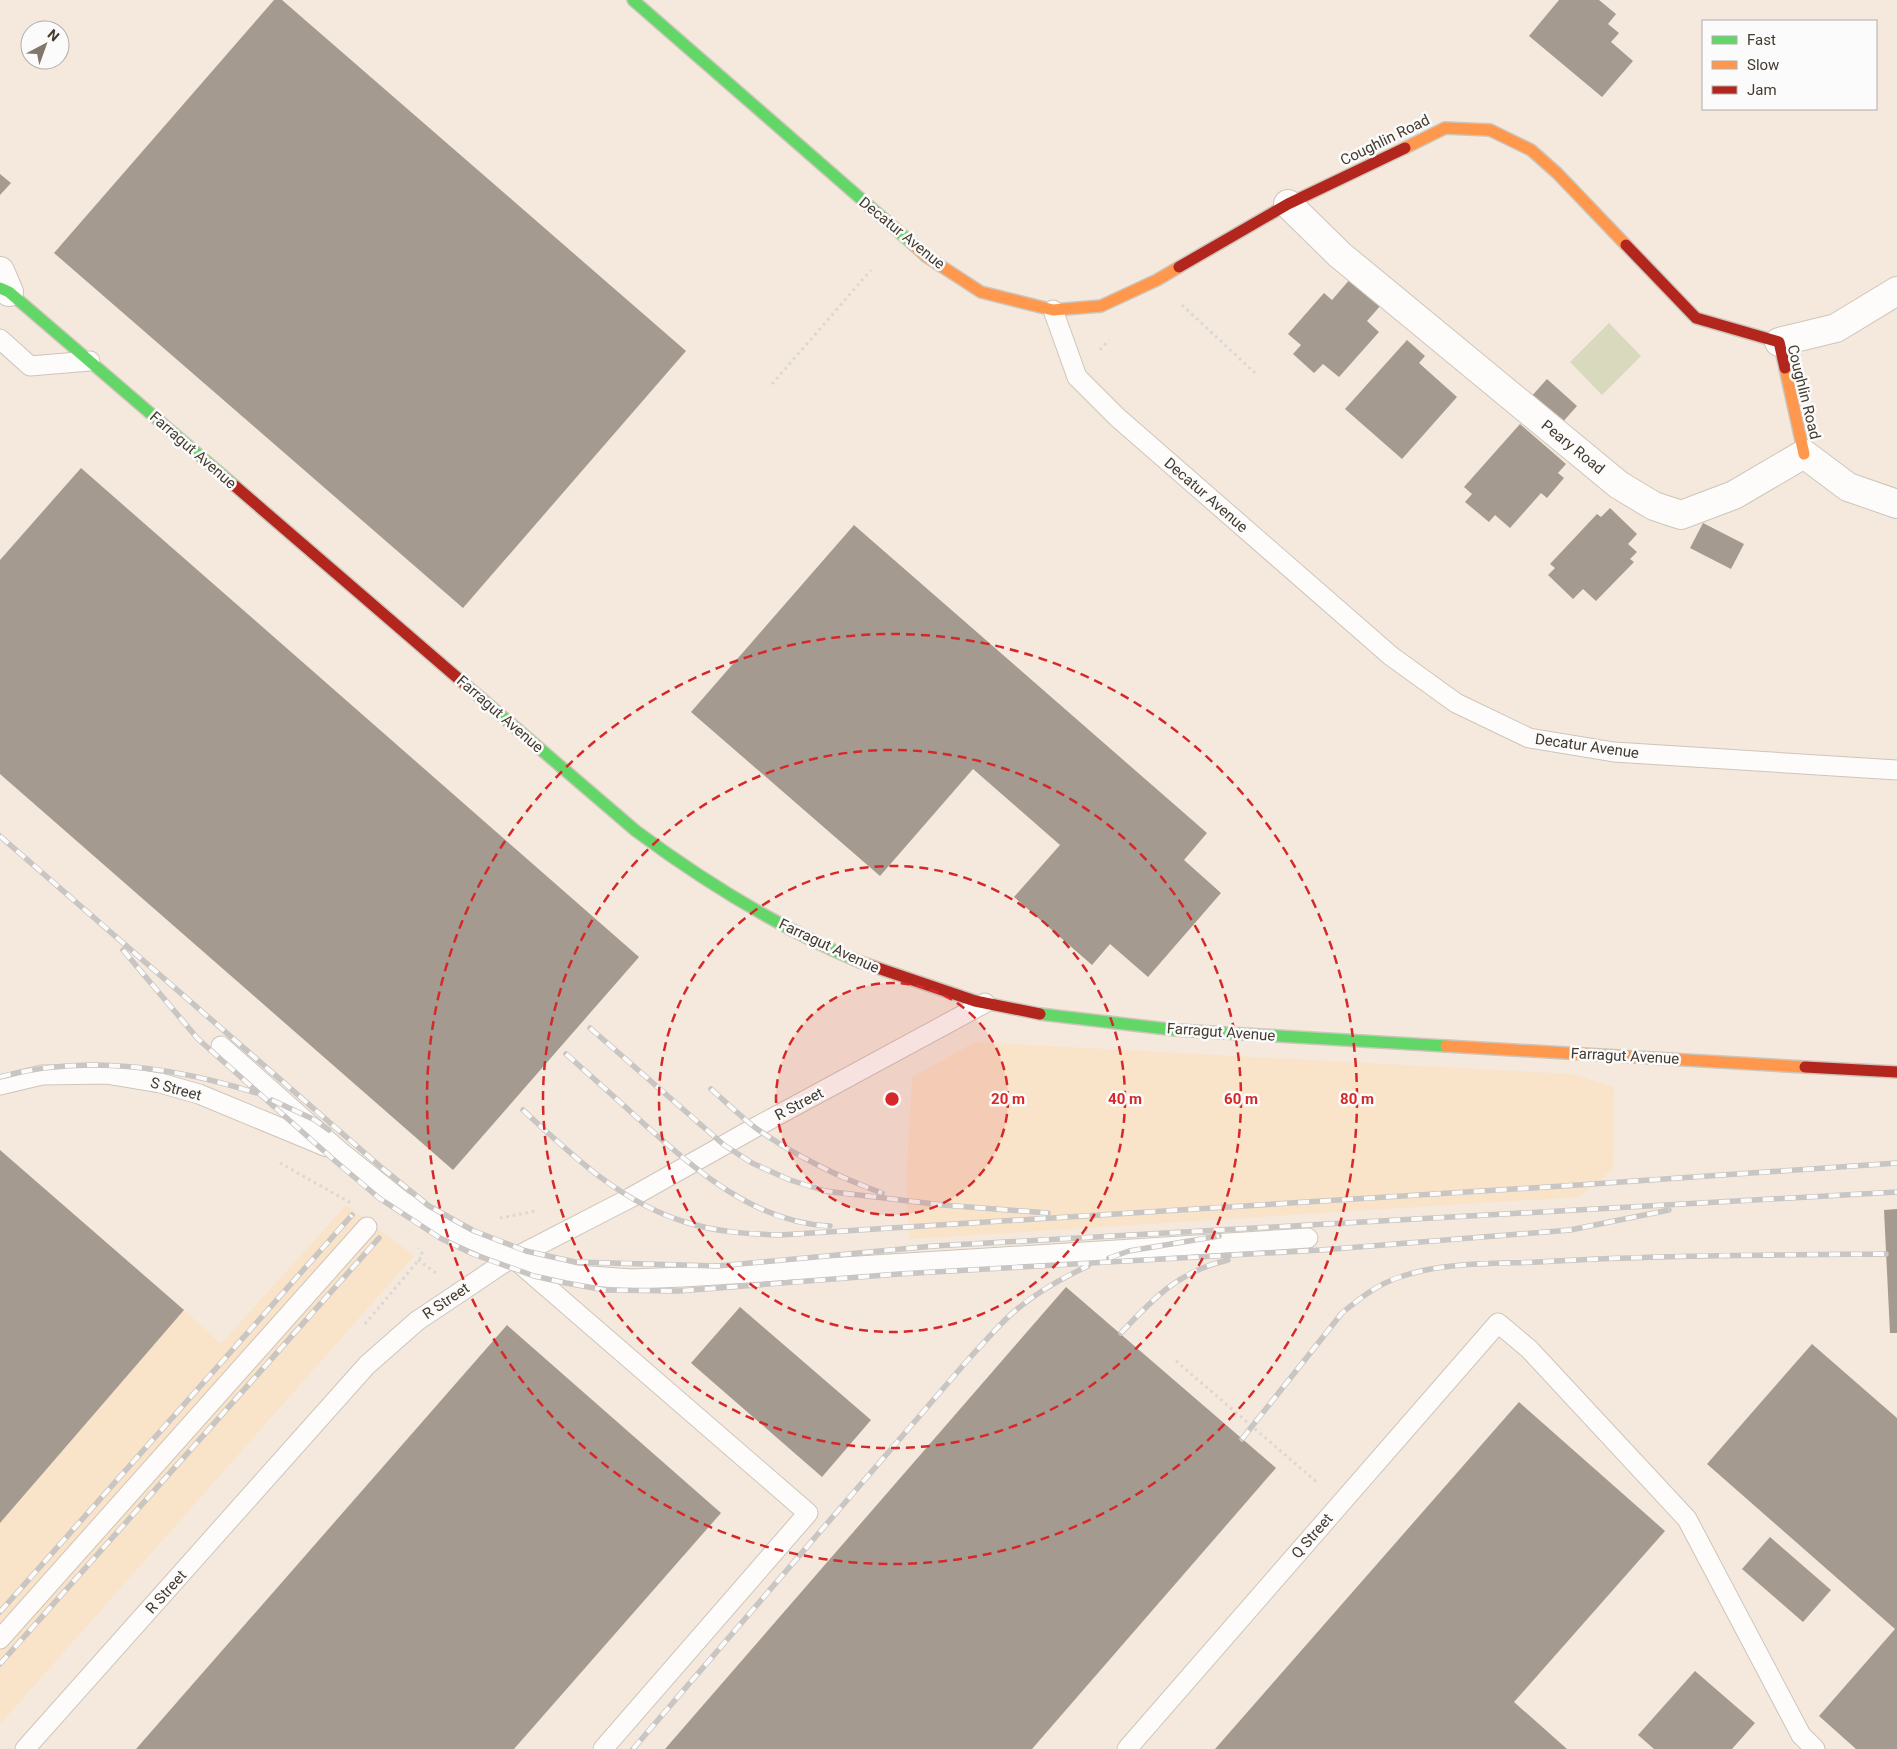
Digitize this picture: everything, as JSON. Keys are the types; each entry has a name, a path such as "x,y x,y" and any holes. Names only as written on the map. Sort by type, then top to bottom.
{"street":[{"name":"Decatur Avenue","path":"632,0 927,257 981,292 1053,310"},
{"name":"Coughlin Road","path":"1053,310 1101,306 1157,280 1288,204 1445,128 1490,130 1531,150 1557,173 1696,318 1780,342 1804,454"},
{"name":"Peary Road","path":"1288,204 1355,267 1619,485 1654,506 1681,515 1734,495 1804,454"},
{"name":"Farragut Avenue","path":"3,284 621,818 683,866 743,904 795,932 854,960 918,983 985,1003 1041,1015 1089,1022 1176,1030 1897,1072"},
{"path":"1780,342 1836,328 1897,291"},
{"path":"1804,454 1848,487 1897,504"}],"lane":[{"name":"Decatur Avenue","path":"1053,310 1077,377 1117,417 1391,656 1456,703 1529,738 1614,752 1897,770"},
{"path":"0,339 30,366 90,361"},
{"name":"R Street","path":"25,1749 367,1365 417,1321 514,1258 630,1198 756,1127 985,1003"},
{"path":"221,1046 342,1153 402,1201 450,1230 514,1258 576,1274 632,1279 1308,1238"},
{"name":"S Street","path":"0,1085 42,1075 106,1074 160,1083 199,1094 342,1153"},
{"path":"0,1639 367,1227"},
{"path":"514,1258 808,1513 603,1749"},
{"name":"Q Street","path":"1127,1749 1498,1322 1529,1349 1687,1519 1801,1735 1815,1749"}],"path":[{"path":"772,384 871,270"},
{"path":"1176,300 1255,372"},
{"path":"1077,377 1111,337"},
{"path":"494,1219 518,1216 540,1209"},
{"path":"1176,1361 1323,1488"}],"shaded area":[{"path":"975,1042 1571,1074 1614,1087 1613,1169 1579,1197 909,1239 906,1181 912,1077"},
{"path":"346,1205 414,1256 0,1724 0,1523 184,1310 221,1344"}],"green space":[{"path":"1609,323 1641,356 1602,395 1570,362"}],"building":[{"path":"274,0 282,0 686,351 463,608 54,253"},
{"path":"1559,0 1599,0 1616,14 1608,24 1619,33 1611,42 1633,61 1602,97 1529,36"},
{"path":"0,174 11,183 0,195"},
{"path":"1351,278 1381,305 1367,321 1379,332 1339,377 1323,364 1314,373 1293,354 1301,345 1288,334 1324,293 1332,300"},
{"path":"1407,340 1425,356 1419,363 1457,397 1402,459 1345,409"},
{"path":"1547,379 1577,406 1560,425 1530,398"},
{"path":"1520,424 1566,464 1558,473 1564,478 1547,498 1541,493 1510,528 1495,515 1489,522 1465,502 1472,494 1464,487"},
{"path":"81,468 639,957 453,1170 0,774 0,560"},
{"path":"1610,508 1637,534 1628,544 1637,552 1630,559 1634,562 1596,601 1583,589 1573,599 1548,575 1555,568 1550,564 1597,514 1601,517"},
{"path":"1703,523 1744,544 1731,569 1690,548"},
{"path":"854,525 1207,833 1184,860 1221,893 1148,977 1110,944 1092,965 1014,897 1060,845 973,769 880,876 691,712"},
{"path":"0,1150 184,1310 0,1523"},
{"path":"1897,1209 1897,1333 1890,1333 1884,1210"},
{"path":"1066,1287 1276,1468 1032,1749 665,1749"},
{"path":"740,1307 871,1420 822,1477 691,1363"},
{"path":"507,1325 721,1513 514,1749 136,1749"},
{"path":"1812,1344 1897,1418 1897,1749 1856,1749 1819,1716 1895,1629 1707,1464"},
{"path":"1519,1402 1665,1531 1514,1702 1567,1749 1215,1749"},
{"path":"1770,1537 1831,1590 1803,1622 1742,1569"},
{"path":"1695,1671 1755,1723 1732,1749 1654,1749 1638,1735"}],"railway":[{"path":"0,836 382,1168 429,1206 474,1231 526,1251 575,1262 718,1266 934,1246 1897,1192"},
{"path":"123,950 198,1039 379,1198 440,1238 473,1254 534,1276 605,1290 679,1291 899,1274 1321,1250 1570,1230 1669,1210"},
{"path":"590,1028 724,1145 752,1163 790,1180 825,1191 943,1205 1048,1213"},
{"path":"566,1054 684,1158 728,1191 777,1215 803,1223 830,1226"},
{"path":"0,1077 64,1066 129,1067 193,1076 256,1093"},
{"path":"711,1089 757,1129 772,1139 833,1173 882,1193"},
{"path":"272,1100 315,1120 329,1130"},
{"path":"523,1110 579,1160 618,1190 639,1202 661,1213 708,1228 768,1235 1578,1185 1897,1163"},
{"path":"0,1612 352,1215"},
{"path":"1109,1258 1129,1251 1219,1236"},
{"path":"0,1664 379,1238"},
{"path":"1242,1439 1342,1313 1377,1288 1392,1280 1416,1272 1451,1266 1625,1258 1886,1254"},
{"path":"1121,1333 1156,1297 1181,1279 1195,1271 1228,1260"},
{"path":"633,1749 966,1362 1006,1319 1055,1283 1088,1266"}],"traffic: fast":[{"path":"633,0 915,246"},
{"path":"0,288 9,292 235,486"},
{"path":"482,699 636,831 689,869 772,919 860,962"},
{"path":"1040,1014 1176,1030 1446,1046"}],"traffic: slow":[{"path":"1405,148 1445,128 1490,130 1531,150 1557,173 1626,245"},
{"path":"915,246 927,257 981,292 1053,310 1101,306 1157,280 1179,267"},
{"path":"1785,368 1804,454"},
{"path":"1446,1046 1805,1067"}],"traffic: jam":[{"path":"1179,267 1288,204 1405,148"},
{"path":"1626,245 1696,318 1779,342 1785,368"},
{"path":"235,486 482,699"},
{"path":"860,962 975,1001 1040,1014"},
{"path":"1805,1067 1897,1072"}]}
